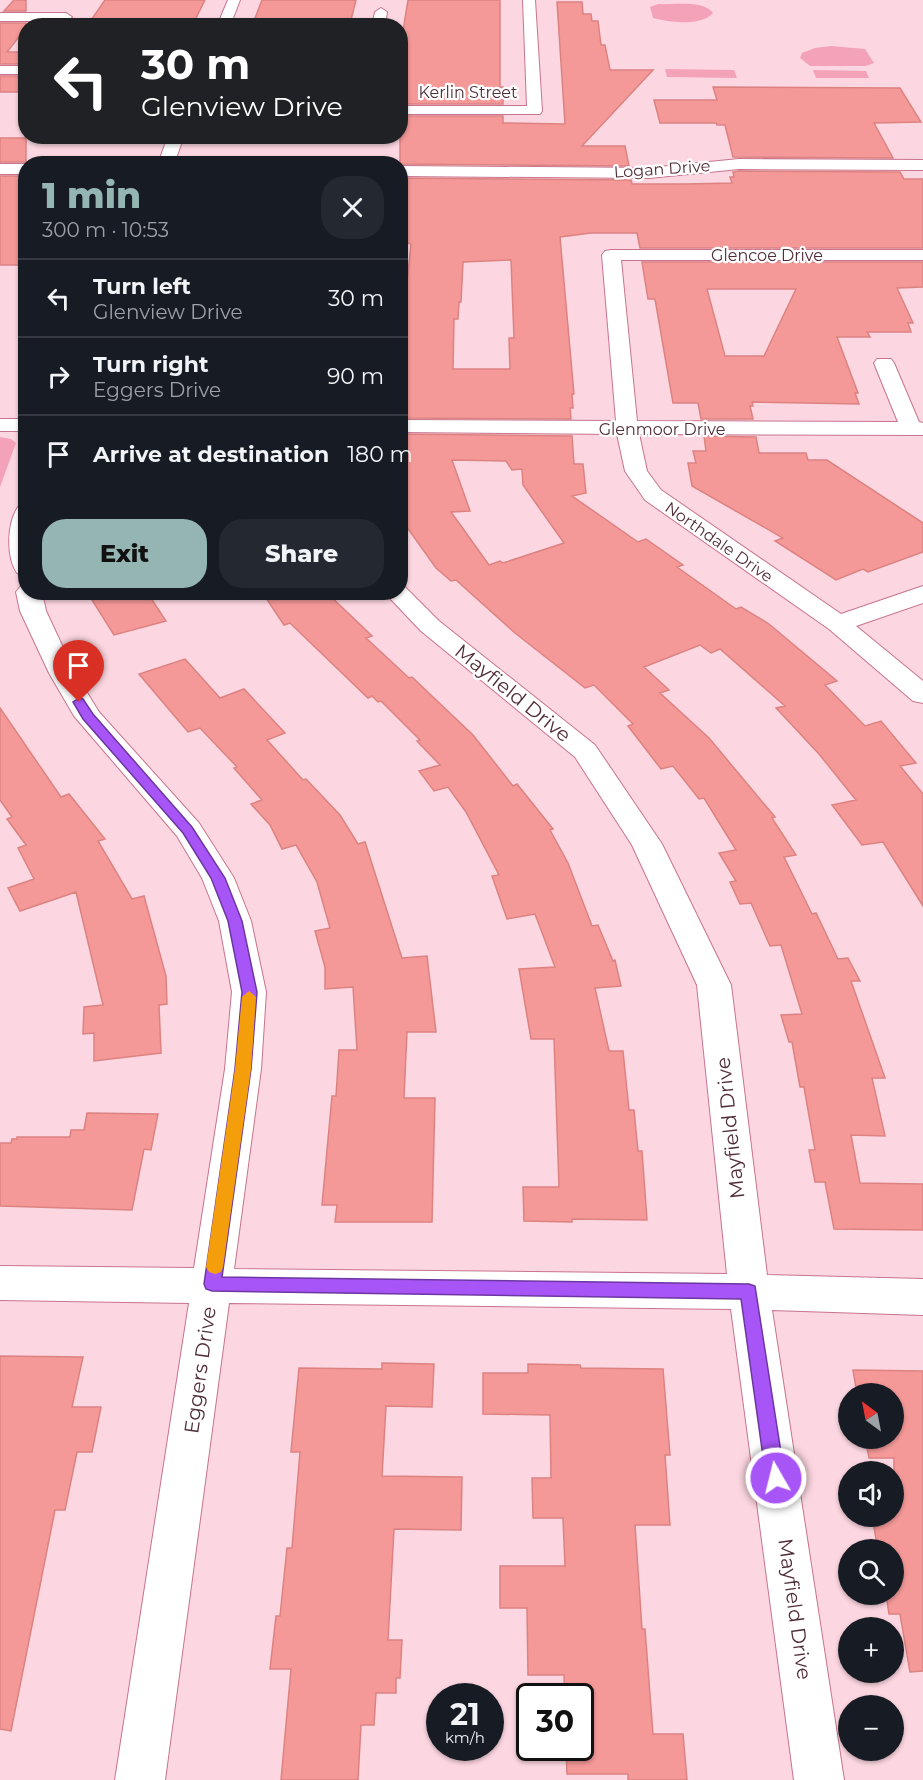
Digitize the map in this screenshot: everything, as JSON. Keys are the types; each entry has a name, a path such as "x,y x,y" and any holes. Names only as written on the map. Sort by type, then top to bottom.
{"street":[{"path":"226,18 234,0"},
{"name":"Kerlin Street","path":"408,110 535,111 529,0"},
{"path":"0,17 66,17"},
{"path":"0,70 18,70"},
{"name":"Logan Drive","path":"408,171 649,173 739,164 923,165"},
{"path":"0,169 18,169"},
{"name":"Glencoe Drive","path":"611,255 923,255"},
{"name":"Northdale Drive","path":"611,255 627,429 636,471 653,495 838,624 923,695"},
{"path":"884,363 917,429"},
{"path":"0,425 18,425"},
{"name":"Glenmoor Drive","path":"408,426 917,429"},
{"path":"838,624 923,594"},
{"name":"Eggers Drive","path":"31,600 33,611 62,673 88,716 188,830 218,878 235,921 249,992 243,1069 140,1780"},
{"name":"Mayfield Drive","path":"404,600 430,626 585,751 647,844 714,985 749,1292 819,1780"},
{"path":"0,1283 749,1292 923,1297"}],"shaded area":[{"path":"658,4 703,6 713,13 693,22 667,21 653,18 650,7"},
{"path":"831,46 865,49 874,63 866,66 810,66 800,58 802,53 815,48"},
{"path":"665,69 734,70 737,78 667,77"},
{"path":"813,70 866,71 869,78 816,78"},
{"path":"0,437 11,439 16,443 0,487"}],"building":[{"path":"14,0 26,0 26,11 4,11"},
{"path":"105,0 205,0 196,18 92,18"},
{"path":"262,0 356,0 352,18 255,18"},
{"path":"408,0 500,0 500,87 503,87 503,104 408,104 408,18 405,18"},
{"path":"557,2 582,2 583,14 591,14 592,21 598,21 601,45 605,45 610,70 653,70 582,146 625,146 629,166 408,164 408,156 400,156 400,144 408,144 408,116 503,116 503,123 565,124"},
{"path":"0,23 18,23 18,38 7,52 18,52 18,64 0,64"},
{"path":"0,76 18,76 18,92 0,92"},
{"path":"713,87 900,88 921,122 874,123 893,158 733,157 725,125 660,123 654,100 717,100"},
{"path":"0,138 18,138 18,144 26,144 26,156 18,156 18,162 0,162"},
{"path":"739,171 900,172 904,179 923,179 923,248 640,248 637,233 591,233 560,237 574,394 572,394 573,408 570,408 571,419 408,418 408,273 411,244 408,243 408,178 631,180 632,184 685,184 732,183 730,177 734,177 733,172","holes":["511,260 514,338 509,338 510,369 453,369 454,319 458,319 459,302 461,302 463,262"]},
{"path":"0,176 18,176 18,265 0,265"},
{"path":"642,262 923,262 923,287 897,288 913,323 908,323 911,332 867,332 870,337 837,337 858,393 855,393 859,404 752,402 753,406 750,406 753,419 701,419 698,403 673,403 655,299 648,299","holes":["707,289 796,289 764,356 725,356"]},
{"path":"408,434 572,436 574,464 583,464 586,493 572,496 638,542 646,539 683,565 677,567 736,609 741,607 769,624 837,681 825,685 865,726 881,721 916,763 900,766 923,794 923,906 883,842 862,845 832,805 856,800 819,754 776,708 785,706 720,649 711,653 700,645 644,667 669,690 660,693 709,738 775,817 772,818 796,855 784,857 812,914 816,913 838,959 848,958 860,981 851,981 885,1078 872,1078 885,1136 851,1135 860,1183 923,1184 923,1230 834,1229 825,1182 815,1182 809,1150 815,1150 804,1087 800,1087 792,1042 789,1042 781,1015 802,1014 781,945 770,946 751,903 740,904 730,882 736,881 719,853 736,850 704,798 699,799 673,766 661,769 628,726 633,724 594,685 585,688 515,633 456,580 451,581 436,568 408,529","holes":["452,460 506,461 512,470 522,469 523,485 564,543 503,563 500,561 489,565 451,512 470,511"]},
{"path":"704,436 756,437 759,453 806,453 808,460 827,460 923,523 923,552 868,572 863,569 836,580 775,541 783,538 692,486 688,463 696,463 693,451 706,451"},
{"path":"92,600 152,600 166,621 114,635"},
{"path":"267,600 334,600 372,636 366,638 409,678 412,677 473,735 513,786 517,784 553,829 550,830 568,863 592,926 598,925 613,961 615,960 621,986 595,988 609,1051 623,1051 629,1110 634,1110 638,1151 642,1151 647,1220 524,1221 523,1187 559,1187 554,1039 531,1039 519,969 555,967 535,914 507,919 492,876 499,875 466,812 448,787 434,791 419,771 440,765 417,741 420,740 381,701 378,702 372,696 368,698 290,623 284,625"},
{"path":"185,659 220,698 244,689 285,733 267,740 303,780 306,779 340,815 358,844 365,842 402,958 427,956 436,1032 407,1032 404,1098 435,1098 432,1222 335,1222 337,1205 322,1205 332,1096 336,1096 339,1050 357,1050 353,987 325,989 325,967 315,931 330,928 317,882 296,845 282,849 270,825 251,804 262,800 234,768 237,767 200,728 188,732 139,674"},
{"path":"0,708 61,797 69,794 105,839 98,841 132,899 144,896 166,976 167,1004 159,1005 161,1053 94,1061 94,1033 83,1034 84,1007 103,1005 76,892 20,911 8,888 34,879 18,848 26,845 7,819 12,817 0,800"},
{"path":"87,1113 158,1114 151,1150 144,1149 132,1210 0,1206 0,1143 11,1143 12,1139 17,1139 17,1137 70,1137 71,1130 84,1130"},
{"path":"0,1356 83,1357 72,1407 101,1407 92,1452 77,1452 65,1510 55,1510 11,1731 0,1729"},
{"path":"382,1363 434,1364 432,1407 386,1406 382,1476 462,1477 461,1530 394,1529 388,1640 402,1640 400,1678 396,1678 396,1693 376,1693 374,1725 361,1725 358,1780 281,1780 291,1669 270,1669 276,1616 280,1616 287,1548 292,1548 300,1452 291,1452 299,1368 382,1369"},
{"path":"528,1364 580,1365 581,1368 663,1369 670,1455 665,1455 670,1525 635,1525 642,1629 645,1629 653,1734 683,1734 687,1780 628,1780 628,1774 567,1774 566,1761 594,1761 594,1683 564,1683 564,1675 528,1675 527,1608 500,1608 500,1566 565,1566 563,1518 533,1518 532,1478 551,1478 550,1415 483,1414 483,1373 528,1373"},
{"path":"853,1370 923,1371 923,1671 910,1672 904,1637 904,1617 901,1617 900,1614 889,1614 888,1605 904,1605 904,1539 876,1539 874,1527 904,1527 904,1461 894,1461 894,1458 869,1458 867,1449 904,1449 904,1383 855,1383"}],"slow traffic":[{"path":"215,1267 243,1069 249,997"}],"route":[{"path":"79,702 88,716 188,830 218,878 235,921 249,992 243,1069 212,1284 749,1292 776,1478"}]}
